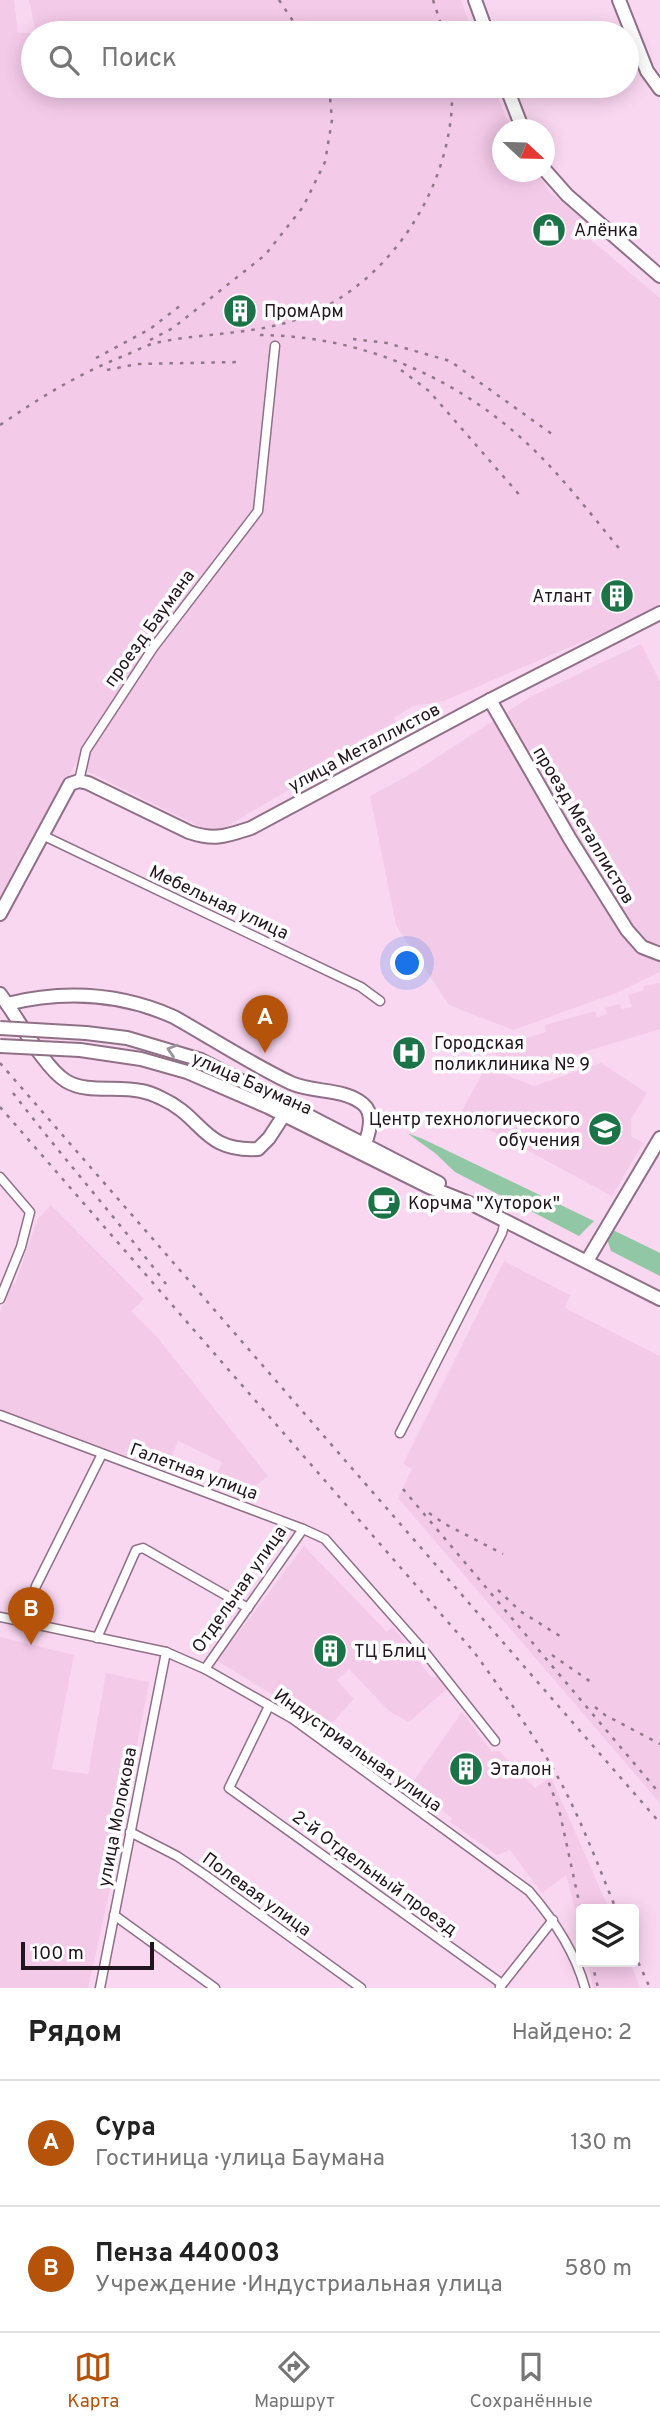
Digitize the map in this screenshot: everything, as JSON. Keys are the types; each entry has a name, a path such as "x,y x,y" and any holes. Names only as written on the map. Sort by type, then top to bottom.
{"street":[{"path":"475,0 483,21"},
{"path":"619,0 627,21"},
{"path":"639,51 647,71 660,89"},
{"path":"511,98 519,119"},
{"path":"555,181 660,275"},
{"name":"проезд Баумана","path":"0,914 64,793 71,784 79,781 86,750 153,648 258,511 275,346"},
{"name":"улица Металлистов","path":"79,781 189,832 206,838 223,837 251,828 660,613"},
{"name":"проезд Металлистов","path":"490,700 626,930 642,947 660,954"},
{"name":"Мебельная улица","path":"42,835 361,987 380,1001"},
{"path":"3,999 94,995 131,1000 154,1008 294,1084 341,1095 363,1104 368,1110 371,1129 365,1144"},
{"path":"3,999 55,1073 68,1082 83,1086 140,1090 162,1098 178,1107 217,1143 238,1150 258,1149 269,1139 284,1115"},
{"name":"улица Баумана","path":"0,1028 127,1038 201,1060 444,1185 474,1205"},
{"name":"улица Баумана","path":"0,1046 80,1050 142,1059 187,1072 284,1115 429,1187 474,1205 660,1299"},
{"path":"587,1261 660,1138"},
{"path":"0,1177 30,1212 21,1247 0,1299"},
{"path":"400,1433 502,1233 505,1221"},
{"name":"Галетная улица","path":"0,1415 325,1539 423,1650 495,1741"},
{"path":"25,1623 36,1586 102,1454"},
{"name":"Отдельная улица","path":"205,1669 303,1529"},
{"path":"97,1638 136,1550 143,1548 248,1608"},
{"name":"Индустриальная улица","path":"0,1617 166,1652 205,1669 293,1719 529,1891 552,1920 571,1951 585,1988"},
{"name":"улица Молокова","path":"100,1988 166,1652"},
{"name":"2-й Отдельный проезд","path":"269,1706 229,1788 501,1986"},
{"name":"Полевая улица","path":"130,1832 177,1856 361,1988"},
{"path":"114,1916 215,1988"},
{"path":"501,1986 552,1920"}],"shaded area":[{"path":"0,0 14,0 18,33 21,33 21,98 498,98 507,119 492,119 492,182 543,182 548,190 592,227 585,235 660,298 660,604 617,627 444,701 413,706 394,718 396,722 357,741 359,744 330,761 331,765 216,833 75,765 0,900"},
{"path":"29,0 461,0 469,21 33,21"},
{"path":"641,644 660,682 660,972 616,993 513,1030 449,1005 396,925 370,796 413,773 530,697"},
{"path":"660,983 660,1029 515,1073 513,1065 501,1068 493,1047 494,1041 516,1041 546,1032 545,1025 595,1011 597,1017 607,1014 605,1008 620,1004 622,1009 632,1007 628,995 644,990 643,987 647,985"},
{"path":"601,1063 647,1093 631,1119 631,1136 643,1143 612,1196 460,1114 486,1067 534,1086"},
{"path":"51,1205 144,1299 131,1311 157,1337 268,1476 241,1497 210,1489 222,1462 178,1441 165,1473 0,1409 0,1312 11,1283 15,1284 37,1220"},
{"path":"504,1261 570,1295 565,1308 660,1356 660,1803 398,1498 412,1469 403,1464"},
{"path":"304,1546 387,1632 393,1627 431,1677 439,1677 448,1688 409,1722 389,1711 349,1669 337,1680 354,1699 324,1732 295,1709 297,1705 293,1702 290,1705 217,1661"},
{"path":"0,1637 74,1655 52,1769 88,1774 106,1673 149,1682 88,1988 0,1988"},
{"path":"462,1712 492,1752 499,1751 535,1788 551,1777 607,1904 576,1904 576,1913 566,1875 542,1893 510,1850 497,1855 450,1822 452,1818 410,1786"},
{"path":"589,1967 632,1967 640,1988 593,1988"}],"green space":[{"path":"407,1133 594,1221 579,1236 455,1172 435,1153"},
{"path":"613,1230 660,1253 660,1276 611,1251 607,1239"}],"railway":[{"path":"279,0 293,21"},
{"path":"433,0 440,21"},
{"path":"150,340 173,328 265,255 303,207 325,162 332,120 330,98"},
{"path":"0,425 73,379 147,346 275,326 327,306 358,285 386,259 410,229 428,196 442,160 450,123 451,98"},
{"path":"96,358 150,329 181,305"},
{"path":"260,335 300,337 378,354 450,386 515,432 544,460 623,553"},
{"path":"353,339 387,343 450,361 556,437"},
{"path":"107,370 137,364 239,362"},
{"path":"401,370 429,391 523,499"},
{"path":"0,1063 660,1823"},
{"path":"13,1093 166,1284"},
{"path":"0,1107 474,1652 555,1772 614,1904"},
{"path":"403,1489 660,1794"},
{"path":"429,1513 503,1554"},
{"path":"498,1590 520,1611 563,1638"},
{"path":"552,1655 591,1682"},
{"path":"595,1707 660,1744"},
{"path":"545,1773 559,1809 579,1904"},
{"path":"639,1964 650,1988"},
{"path":"593,1967 598,1988"}],"place":[{"name":"Алёнка","path":"549,230"},
{"name":"ПромАрм","path":"240,311"},
{"name":"Атлант","path":"617,596"},
{"name":"Сура","path":"265,1053"},
{"name":"Городская поликлиника № 9","path":"409,1053"},
{"name":"Центр технологического обучения","path":"605,1129"},
{"name":"Корчма \"Хуторок\"","path":"384,1203"},
{"name":"Пенза 440003","path":"31,1645"},
{"name":"ТЦ Блиц","path":"330,1651"},
{"name":"Эталон","path":"466,1769"}]}
